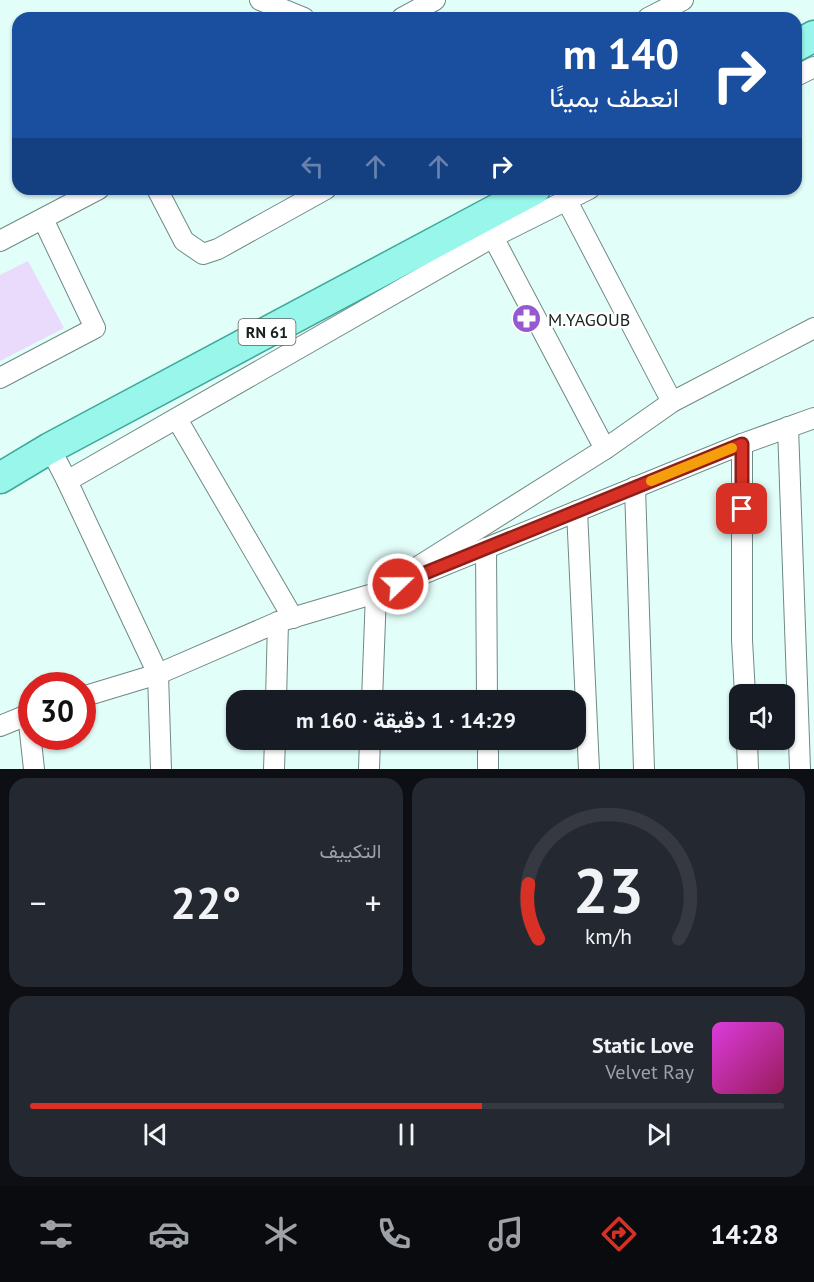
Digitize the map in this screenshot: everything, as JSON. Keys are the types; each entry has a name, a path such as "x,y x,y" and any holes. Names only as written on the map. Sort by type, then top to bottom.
{"main road":[{"name":"RN 61","path":"0,478 50,448 524,195"}],"street":[{"path":"260,0 289,12"},
{"path":"413,12 435,0"},
{"path":"660,12 683,0"},
{"path":"0,241 88,195"},
{"path":"160,195 184,241 203,254 218,249 315,195"},
{"path":"67,480 493,237 578,195"},
{"path":"567,201 672,402"},
{"path":"0,378 95,328 43,219"},
{"path":"493,237 605,449"},
{"path":"376,593 605,449 672,402 814,328"},
{"path":"96,693 158,674 286,620 376,593 742,444 814,418"},
{"path":"177,419 286,620 277,690"},
{"path":"788,428 800,769"},
{"path":"742,444 742,640 744,684"},
{"path":"50,448 158,674 161,769"},
{"path":"635,487 644,769"},
{"path":"577,511 589,769"},
{"path":"486,548 487,690"},
{"path":"372,690 376,593"},
{"path":"0,726 18,718"},
{"path":"33,750 34,769"},
{"path":"274,769 275,750"},
{"path":"369,769 370,750"},
{"path":"488,750 488,769"},
{"path":"747,750 748,769"}],"shaded area":[{"path":"28,261 64,328 0,361 0,275"}],"slow traffic":[{"path":"651,481 732,448"}],"place":[{"name":"M.YAGOUB","path":"527,319"}],"route":[{"path":"398,584 742,444 742,509"}]}
